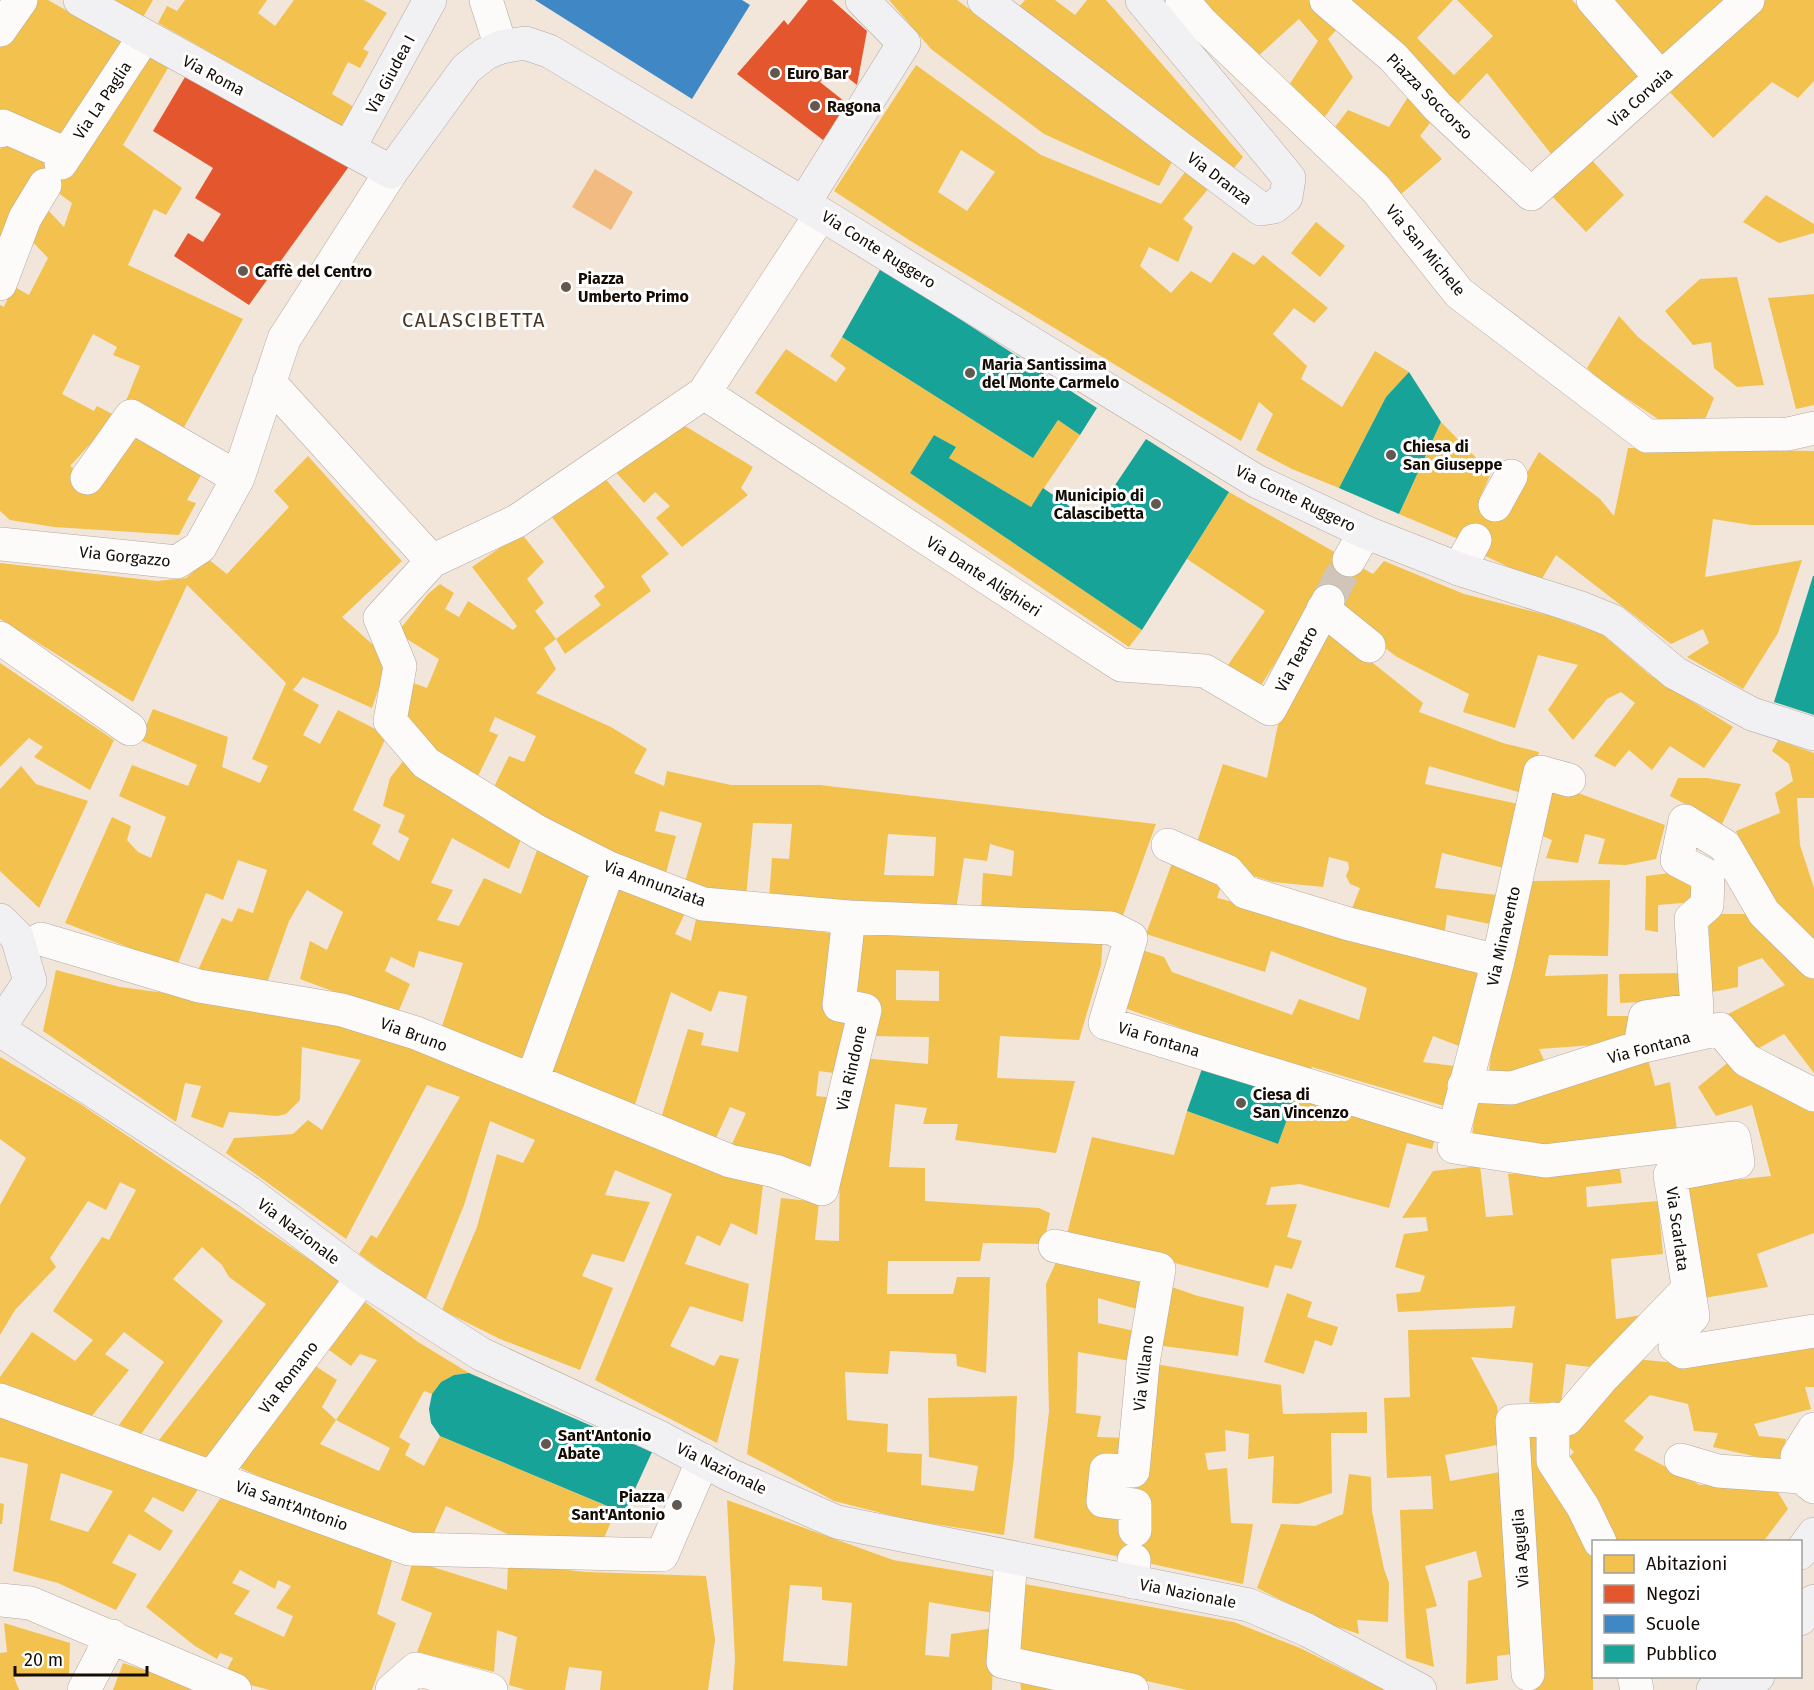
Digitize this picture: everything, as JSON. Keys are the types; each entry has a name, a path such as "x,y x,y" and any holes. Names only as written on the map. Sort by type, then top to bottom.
{"street":[{"path":"0,30 21,0"},
{"name":"Via Roma","path":"80,0 391,172"},
{"name":"Via Giudea I","path":"350,148 429,0"},
{"path":"391,172 466,69 485,54 501,47 486,0"},
{"path":"269,382 426,567 517,521 650,428 709,396 904,43 862,0"},
{"name":"Via Dranza","path":"984,0 1261,209 1274,207 1286,197 1289,177 1142,0"},
{"name":"Via San Michele","path":"1182,0 1203,24 1376,189 1459,293 1647,436 1805,435"},
{"name":"Piazza Soccorso","path":"1326,0 1393,57 1438,107 1531,194"},
{"path":"1593,0 1661,78"},
{"name":"Via Corvaia","path":"1531,194 1748,0"},
{"name":"Via La Paglia","path":"0,284 25,218 144,37"},
{"name":"Via Conte Ruggero","path":"501,47 525,43 549,51 813,208 1256,481 1365,532 1459,569 1581,608 1612,621 1675,673 1752,714 1814,734"},
{"path":"0,131 3,126 57,167"},
{"name":"Via Gorgazzo","path":"0,544 177,562 200,547 238,478 284,339 391,172"},
{"name":"Via Dante Alighieri","path":"709,396 1120,665 1205,671 1270,709"},
{"path":"87,478 132,416 238,478"},
{"path":"1495,505 1511,476"},
{"path":"1349,560 1365,532"},
{"path":"1459,569 1475,540"},
{"name":"Via Annunziata","path":"426,567 380,618 400,666 390,721 426,763 538,832 609,868 702,904 849,917 1111,928 1131,938 1105,1023"},
{"name":"Via Teatro","path":"1270,709 1326,605 1369,646"},
{"path":"0,638 130,729"},
{"name":"Via Minavento","path":"1454,1130 1498,961 1540,772 1569,780"},
{"path":"1640,1047 1645,1017 1697,1009 1690,919 1707,905 1708,876 1677,860 1685,821 1725,846 1764,913 1814,962"},
{"path":"1167,845 1227,871 1245,892 1349,924 1498,961"},
{"path":"532,1080 609,868"},
{"name":"Via Rindone","path":"775,1171 822,1189 865,1010 839,1005 849,917"},
{"path":"0,920 17,936 30,981 0,1028"},
{"name":"Via Bruno","path":"41,939 199,986 342,1010 416,1033 730,1161 775,1171"},
{"name":"Via Fontana","path":"1105,1023 1454,1130"},
{"name":"Via Nazionale","path":"0,1028 248,1192 362,1278 480,1354 659,1437 703,1460 837,1522 1011,1558 1133,1557 1307,1630 1420,1690"},
{"name":"Via Fontana","path":"1464,1086 1512,1088 1640,1047 1720,1029 1746,1060 1814,1095"},
{"name":"Via Scarlata","path":"1454,1130 1454,1147 1545,1161 1734,1138 1738,1162 1670,1175 1693,1316 1677,1333 1675,1346 1683,1352 1814,1331"},
{"name":"Via Villano","path":"1055,1246 1159,1269 1143,1363 1133,1471 1106,1470 1103,1501 1135,1505 1133,1557"},
{"name":"Via Romano","path":"213,1476 362,1278"},
{"path":"1599,1540 1583,1507 1552,1461 1553,1419 1567,1419 1603,1377 1687,1290"},
{"name":"Via Sant'Antonio","path":"0,1400 409,1549 662,1555 703,1460"},
{"name":"Via Aguglia","path":"1528,1674 1512,1421 1553,1419"},
{"path":"1681,1460 1718,1471 1808,1482 1797,1456 1814,1429"},
{"path":"1802,1549 1814,1534"},
{"path":"1011,1558 1006,1676 1131,1690"},
{"path":"0,1600 30,1603 235,1690"},
{"path":"1802,1616 1814,1601"},
{"path":"84,1690 112,1636"},
{"path":"392,1690 416,1669 459,1684 491,1690"},
{"path":"1713,1690 1722,1678"},
{"path":"1745,1690 1757,1678"}],"shaded area":[{"path":"595,169 633,192 611,230 572,207"}],"building: Abitazioni":[{"path":"30,0 48,0 127,45 62,143 0,117 0,45"},
{"path":"111,0 153,0 142,19"},
{"path":"185,0 267,0 258,13 275,26 294,0 364,0 387,13 363,49 369,52 360,68 348,62 332,94 354,107 341,126 158,23 167,6 177,11"},
{"path":"889,0 957,0 1173,160 1159,186 1044,134 931,49"},
{"path":"1025,0 1055,0 1075,15 1087,0 1106,0 1243,157 1234,168 1018,8"},
{"path":"1198,0 1318,0 1342,24 1328,39 1353,77 1324,118 1287,88 1318,41 1299,19 1256,58"},
{"path":"1339,0 1453,0 1417,38 1454,75 1493,36 1457,0 1572,0 1644,77 1552,155 1487,73 1450,112"},
{"path":"1608,0 1727,0 1663,62"},
{"path":"1762,0 1814,0 1814,81 1798,98 1772,82 1713,138 1666,88"},
{"path":"143,52 168,68 123,145 182,188 166,215 154,209 128,265 243,319 181,433 126,401 140,366 113,355 117,347 93,334 62,394 94,411 97,406 116,416 70,466 96,483 135,433 204,470 187,500 196,503 179,535 54,527 10,520 0,511 0,305 4,307 13,286 29,295 48,258 28,237 44,206 64,227 72,203 53,189 0,261 0,149 10,137 68,166"},
{"path":"916,65 1041,155 1161,204 1185,172 1209,188 1183,219 1193,227 1178,262 1149,247 1140,266 1171,293 1191,271 1211,283 1233,252 1254,265 1263,255 1328,308 1314,323 1294,308 1273,334 1307,366 1301,379 1342,407 1375,351 1409,372 1386,397 1339,488 1292,469 1256,450 1273,414 1259,402 1241,441 909,240 834,191","holes":["961,150 995,172 967,211 938,192"]},
{"path":"1408,97 1430,123 1420,136 1442,159 1400,195 1335,127 1348,110 1389,127"},
{"path":"1587,155 1624,195 1586,232 1548,192"},
{"path":"1766,195 1814,224 1814,233 1779,243 1743,222"},
{"path":"1316,222 1345,246 1320,277 1291,253"},
{"path":"1737,277 1764,385 1737,387 1714,368 1711,342 1693,345 1665,311 1700,279"},
{"path":"1814,294 1814,405 1796,409 1768,298"},
{"path":"1619,316 1638,337 1714,398 1704,422 1664,423 1602,382 1587,368"},
{"path":"842,337 1033,458 1058,420 1080,435 1031,507 949,458 956,447 934,435 910,473 1142,630 1129,647 755,393 786,349 836,382 846,368 830,356"},
{"path":"1441,422 1491,473 1480,498 1506,510 1539,452 1600,499 1614,516 1628,448 1814,451 1814,525 1751,525 1713,519 1705,577 1802,560 1778,633 1743,689 1687,657 1709,643 1703,629 1671,644 1556,555 1540,582 1481,554 1463,541 1399,514"},
{"path":"680,423 753,467 741,488 748,495 682,547 656,518 670,506 655,492 644,503 611,467 665,430 673,434"},
{"path":"308,456 402,561 342,617 381,649 384,673 372,708 303,677 293,690 319,705 303,735 320,744 338,710 387,735 353,810 381,825 372,844 399,861 409,838 398,832 405,815 383,806 390,778 404,760 524,832 509,869 452,838 431,883 453,890 437,920 459,926 484,878 521,894 540,842 595,873 526,1065 440,1032 463,963 419,951 414,968 391,957 385,971 410,984 397,1015 300,979 310,941 327,950 343,912 307,890 289,921 266,986 198,970 222,918 232,922 238,908 253,913 267,870 238,860 223,900 206,893 177,966 65,923 112,817 131,826 127,840 138,852 151,858 166,817 119,796 132,765 188,786 197,765 140,740 153,709 228,737 222,767 260,783 268,766 252,759 286,683 187,585 133,702 0,619 0,563 157,581 186,578 208,559 227,574 289,507 274,491"},
{"path":"603,476 669,554 641,576 651,591 565,654 556,639 601,605 594,596 605,587 551,516"},
{"path":"1229,492 1373,574 1384,561 1464,594 1551,616 1602,634 1650,675 1733,727 1704,768 1670,746 1652,770 1629,750 1615,767 1594,756 1635,703 1621,692 1607,699 1573,740 1548,710 1578,665 1538,655 1515,728 1463,712 1469,694 1397,657 1317,597 1258,690 1226,668 1265,611 1187,559"},
{"path":"521,533 544,562 527,579 544,603 535,611 556,639 544,648 556,669 536,693 611,727 647,749 634,773 664,786 667,771 731,785 820,785 1156,824 1122,918 981,911 983,873 1012,876 1014,851 990,844 987,861 964,858 956,910 769,899 772,858 789,859 792,824 753,823 746,897 685,882 702,823 660,811 655,831 676,836 664,880 490,795 509,756 524,762 536,736 495,717 489,731 498,735 477,778 432,756 403,724 408,681 427,688 439,659 397,633 428,594 440,584 454,593 445,609 459,617 468,601 513,630 517,626 472,567","holes":["888,834 936,837 934,876 884,875"]},
{"path":"1324,624 1423,703 1419,712 1503,743 1539,752 1525,794 1429,766 1425,784 1523,805 1504,868 1442,853 1435,888 1497,895 1490,924 1447,915 1444,938 1349,916 1360,888 1350,884 1346,876 1349,869 1348,862 1329,857 1323,887 1273,882 1243,873 1197,842 1223,764 1267,778 1281,710"},
{"path":"0,663 114,740 90,790 34,757 43,747 29,738 0,767"},
{"path":"1778,740 1814,753 1814,798 1797,798 1800,845 1814,888 1814,952 1768,910 1736,831 1780,813 1775,793 1793,781 1789,764 1772,751"},
{"path":"21,766 36,784 88,801 39,908 0,871 0,789"},
{"path":"1678,778 1707,778 1741,784 1722,824 1670,796"},
{"path":"1570,790 1665,825 1656,859 1626,865 1598,864 1605,839 1585,834 1578,863 1546,858 1552,840 1535,833 1543,791"},
{"path":"1172,863 1222,883 1217,898 1404,942 1480,974 1459,1046 1433,1036 1423,1062 1454,1066 1444,1106 1312,1067 1309,1074 1122,1007 1142,950 1164,957 1172,972 1292,1015 1299,999 1359,1020 1367,988 1271,951 1265,972 1146,934"},
{"path":"1679,872 1699,878 1695,902 1658,905 1658,932 1645,930 1646,876"},
{"path":"1610,880 1608,956 1549,955 1545,976 1608,974 1607,1016 1630,1016 1629,1034 1607,1044 1539,1049 1546,1065 1518,1072 1489,1072 1494,1025 1531,881"},
{"path":"613,884 687,909 675,934 691,941 697,915 838,934 854,1016 841,1074 819,1071 816,1096 836,1098 816,1174 732,1144 746,1113 730,1107 716,1138 662,1115 688,1029 704,1033 701,1045 738,1052 747,996 719,991 711,1012 671,992 634,1108 546,1072"},
{"path":"1708,914 1754,914 1814,976 1814,1073 1784,1034 1752,1052 1728,1014 1785,985 1762,958 1738,967 1738,987 1712,992"},
{"path":"858,929 1103,938 1101,965 1079,1040 1000,1036 997,1078 1075,1081 1056,1153 955,1140 958,1124 923,1124 927,1108 895,1104 889,1167 925,1168 925,1201 1039,1208 1050,1213 1044,1244 983,1243 980,1261 888,1261 887,1294 953,1294 957,1277 990,1277 986,1373 957,1366 956,1354 890,1351 888,1374 845,1372 847,1420 888,1424 887,1452 922,1454 921,1485 974,1491 978,1466 929,1457 928,1398 1017,1396 1014,1457 1004,1535 909,1520 834,1501 747,1454 781,1198 819,1202 815,1240 839,1241 840,1137 862,1058 928,1064 929,1037 871,1036 852,1000","holes":["896,970 939,971 939,1001 896,1000"]},
{"path":"56,970 120,987 286,1009 368,1025 764,1176 757,1235 731,1223 720,1246 697,1235 685,1264 749,1284 743,1322 690,1306 670,1346 714,1366 720,1355 739,1359 717,1443 595,1380 672,1194 615,1170 605,1195 650,1202 624,1262 592,1254 582,1276 613,1288 580,1370 500,1339 442,1310 477,1227 497,1154 523,1163 535,1140 490,1121 464,1205 425,1302 359,1254 371,1235 377,1238 460,1097 427,1085 346,1239 226,1153 234,1138 293,1134 308,1120 322,1130 361,1060 302,1047 300,1100 286,1114 277,1116 229,1112 223,1128 191,1117 201,1086 185,1083 176,1122 43,1031"},
{"path":"1682,973 1684,1000 1620,1003 1619,974"},
{"path":"1647,1055 1655,1086 1670,1082 1677,1130 1544,1150 1472,1136 1476,1104 1513,1099"},
{"path":"0,1057 79,1103 341,1281 212,1463 159,1440 266,1304 229,1277 222,1265 202,1247 173,1279 223,1321 141,1434 119,1425 164,1362 124,1332 105,1354 129,1370 91,1417 0,1383 0,1377 32,1332 75,1361 93,1340 53,1311 102,1237 109,1240 136,1190 120,1182 106,1210 88,1201 50,1258 56,1267 15,1310 0,1335 0,1205 26,1158 0,1139"},
{"path":"1731,1060 1814,1112 1814,1233 1757,1254 1768,1287 1698,1299 1687,1185 1771,1176 1752,1105 1716,1116 1698,1087"},
{"path":"1296,1095 1436,1135 1432,1149 1407,1143 1389,1208 1300,1184 1271,1187 1266,1205 1297,1204 1287,1237 1302,1241 1292,1269 1275,1265 1268,1288 1067,1234 1092,1137 1174,1155 1187,1111 1278,1144"},
{"path":"1619,1163 1622,1183 1586,1187 1587,1207 1658,1201 1663,1254 1611,1259 1616,1319 1649,1314 1598,1368 1566,1364 1561,1405 1529,1402 1533,1363 1471,1357 1497,1406 1502,1444 1445,1455 1450,1481 1500,1472 1520,1653 1497,1656 1498,1680 1466,1684 1468,1581 1482,1577 1476,1551 1425,1566 1437,1606 1426,1609 1434,1667 1406,1658 1400,1510 1433,1509 1431,1476 1387,1478 1384,1398 1410,1397 1408,1330 1512,1328 1515,1306 1398,1312 1396,1294 1420,1292 1425,1276 1395,1267 1404,1234 1428,1231 1426,1217 1402,1218 1433,1171 1480,1166 1486,1217 1513,1215 1508,1174"},
{"path":"1057,1260 1149,1275 1140,1310 1098,1298 1098,1323 1144,1333 1136,1362 1078,1352 1076,1413 1101,1416 1097,1437 1126,1438 1116,1496 1149,1363 1281,1385 1283,1414 1367,1412 1367,1433 1331,1433 1332,1493 1298,1504 1272,1503 1274,1456 1248,1459 1249,1434 1225,1430 1226,1451 1205,1453 1208,1470 1227,1468 1231,1523 1253,1524 1243,1584 1034,1538 1049,1412 1046,1284"},
{"path":"1163,1284 1198,1296 1244,1307 1238,1356 1156,1345"},
{"path":"1287,1293 1312,1302 1307,1317 1338,1327 1332,1346 1315,1340 1304,1374 1264,1362"},
{"path":"361,1299 418,1342 469,1373 454,1375 441,1382 432,1394 424,1391 399,1437 410,1444 405,1455 424,1466 440,1436 616,1510 604,1538 514,1537 446,1506 430,1542 358,1520 231,1464 309,1362 337,1380 322,1407 336,1420 377,1360 360,1354 351,1366 325,1347","holes":["336,1420 390,1448 379,1471 320,1444"]},
{"path":"1814,1341 1814,1387 1805,1387 1811,1409 1754,1424 1759,1436 1786,1439 1780,1462 1713,1447 1718,1433 1694,1431 1688,1404 1650,1395 1624,1421 1644,1437 1634,1450 1700,1485 1772,1482 1788,1509 1765,1540 1608,1540 1561,1465 1574,1452 1563,1441 1635,1359 1697,1365"},
{"path":"0,1414 201,1485 183,1512 153,1497 144,1511 173,1531 160,1551 129,1534 112,1563 137,1574 116,1610 58,1583 13,1571 28,1464 0,1457","holes":["61,1473 113,1491 88,1532 50,1520"]},
{"path":"1523,1431 1546,1432 1592,1548 1593,1690 1536,1690"},
{"path":"1349,1474 1371,1477 1372,1511 1389,1583 1388,1622 1357,1620 1359,1634 1329,1624 1257,1588 1281,1524 1315,1526 1343,1514"},
{"path":"224,1493 394,1554 377,1614 396,1623 372,1690 270,1690 223,1678 233,1658 220,1653 217,1659 195,1646 146,1607","holes":["240,1570 275,1589 278,1580 291,1586 276,1608 293,1616 284,1637 234,1614 250,1591 232,1583"]},
{"path":"727,1500 893,1560 995,1577 993,1613 929,1602 925,1655 949,1657 951,1634 994,1628 992,1690 733,1690 735,1659","holes":["790,1585 822,1587 822,1600 852,1603 847,1666 783,1661"]},
{"path":"0,1503 4,1504 2,1524 0,1524"},
{"path":"413,1561 507,1590 508,1564 587,1572 706,1576 715,1640 708,1690 600,1690 602,1671 569,1667 565,1690 526,1690 509,1685 517,1637 497,1630 494,1672 417,1652 432,1613 401,1600"},
{"path":"1019,1583 1234,1622 1300,1648 1385,1690 1187,1690 1012,1651"},
{"path":"4,1623 70,1643 69,1674 14,1677 19,1690 0,1690 0,1653 7,1652"},
{"path":"123,1663 204,1690 113,1690"},
{"path":"1020,1679 1069,1690 1021,1690"}],"building: Negozi":[{"path":"808,0 832,0 867,31 857,85 834,67 820,82 849,105 823,140 737,74 784,20 788,25"},
{"path":"185,77 350,165 249,305 174,256 188,233 203,242 221,214 195,198 213,168 153,131"}],"building: Scuole":[{"path":"535,0 742,0 750,5 692,99"}],"building: Pubblico":[{"name":"Maria Santissima del Monte Carmelo","path":"881,268 1097,408 1080,435 1058,420 1033,458 842,337"},
{"name":"Chiesa di San Giuseppe","path":"1409,372 1441,422 1399,514 1339,488 1386,397"},
{"path":"934,435 956,447 949,458 1031,507 1043,488 1091,521 1146,439 1229,492 1142,630 910,473"},
{"path":"1814,576 1814,715 1774,702"},
{"name":"Ciesa di San Vincenzo","path":"1204,1063 1296,1095 1278,1144 1187,1111"},
{"name":"Sant'Antonio Abate","path":"469,1373 652,1452 624,1513 440,1436 431,1423 429,1409 432,1394 441,1382 454,1375"}],"tunnel":[{"path":"1328,601 1349,560"}],"place":[{"name":"Euro Bar","path":"775,73"},
{"name":"Ragona","path":"815,106"},
{"name":"Caffè del Centro","path":"243,271"},
{"name":"Piazza Umberto Primo","path":"566,287"},
{"name":"Maria Santissima del Monte Carmelo","path":"970,373"},
{"name":"Chiesa di San Giuseppe","path":"1391,455"},
{"name":"Municipio di Calascibetta","path":"1156,504"},
{"name":"Ciesa di San Vincenzo","path":"1241,1103"},
{"name":"Sant'Antonio Abate","path":"546,1444"},
{"name":"Piazza Sant'Antonio","path":"677,1505"}],"district":[{"name":"CALASCIBETTA","path":"474,320"}]}
